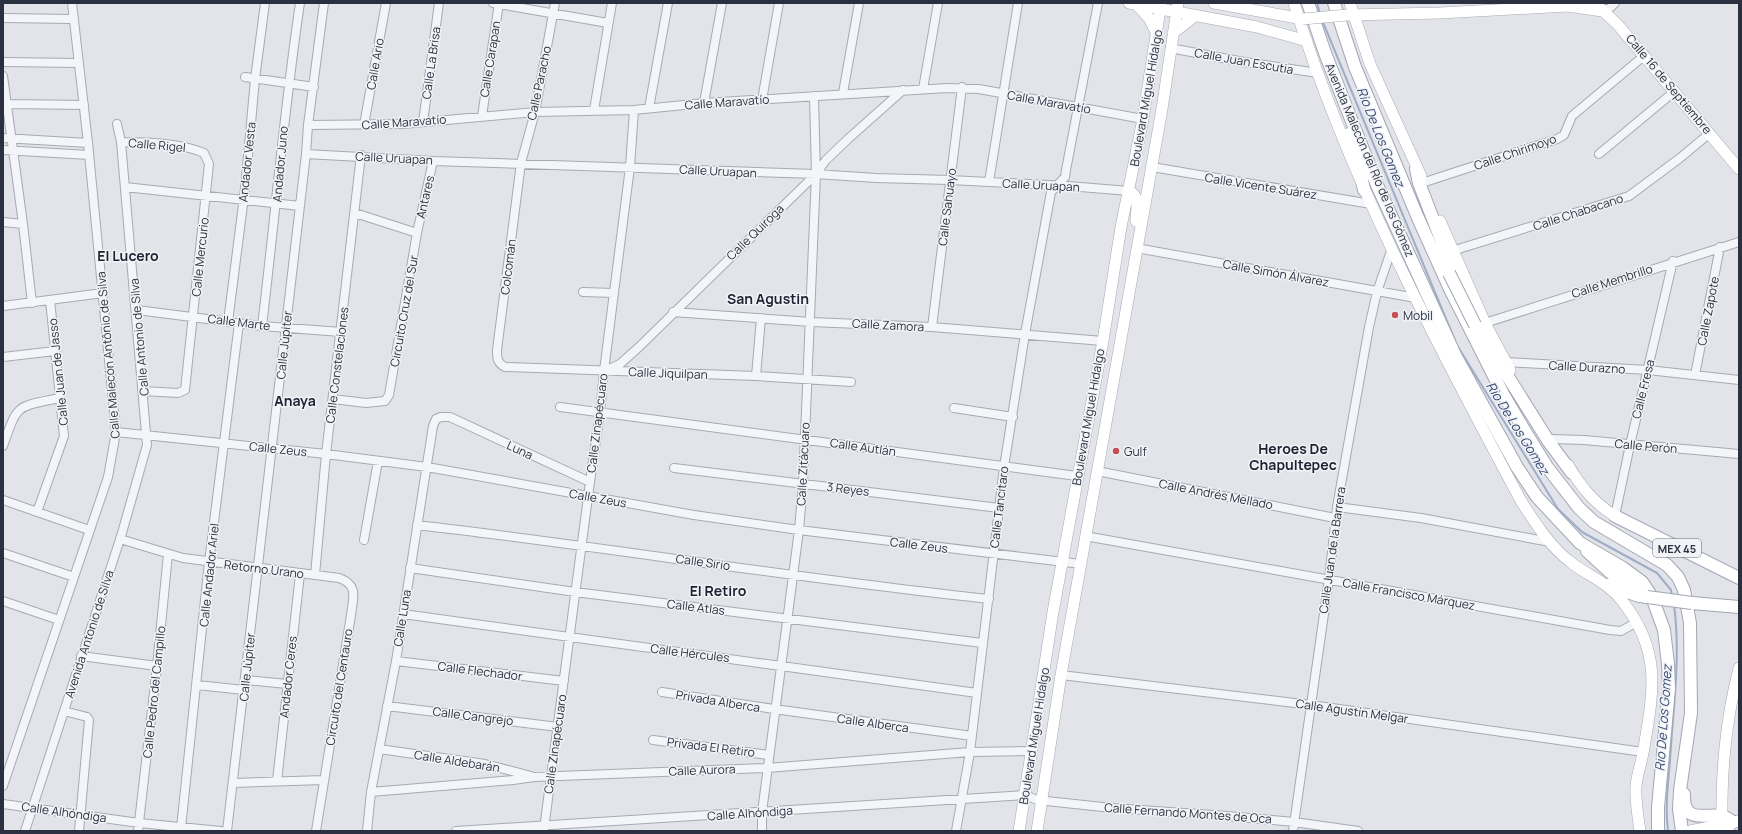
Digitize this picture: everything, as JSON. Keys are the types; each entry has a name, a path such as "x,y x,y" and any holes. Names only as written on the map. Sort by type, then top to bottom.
{"main road":[{"path":"1214,3 1301,19 1350,15 1440,13 1568,6 1598,7"},
{"name":"Avenida Malecón del Río de los Gómez","path":"1294,3 1301,19 1318,73 1364,190 1416,298 1521,501 1537,527 1550,542 1572,563 1608,585 1623,602 1644,635 1649,650 1653,681 1636,789 1640,831"},
{"name":"Avenida Malecón del Río de los Gómez","path":"1308,3 1323,47 1377,185 1456,357 1521,473 1550,513 1580,543 1622,568 1642,582 1652,597 1664,630 1669,689 1658,807 1658,831"},
{"name":"Avenida Malecón del Río de los Gómez","path":"1334,3 1355,67 1450,289 1478,345 1523,428 1572,501 1594,522 1654,556 1667,566 1678,577 1684,590 1690,623 1691,713 1680,790 1679,809 1682,831"},
{"name":"MEX 45","path":"1350,3 1350,15 1416,169 1424,182 1480,324 1506,362 1584,491 1595,502 1615,516 1739,578"},
{"path":"1132,4 1177,7 1195,16 1279,32 1307,41"},
{"path":"1132,4 1149,18 1157,34"},
{"name":"Boulevard Miguel Hidalgo","path":"1019,831 1062,561 1103,341 1120,235 1143,119 1160,6"},
{"name":"Boulevard Miguel Hidalgo","path":"1037,831 1061,675 1097,470 1119,358 1137,244 1152,167 1177,7"},
{"name":"Calle 16 de Septiembre","path":"1598,7 1618,25 1645,55 1739,169"},
{"path":"1173,33 1195,16"},
{"path":"1279,32 1285,24 1283,16"},
{"path":"1336,78 1342,112 1358,160 1364,190"},
{"path":"1371,106 1383,121 1393,142 1449,273 1549,442 1572,473"},
{"path":"1416,169 1419,183 1433,221 1458,281 1478,345"},
{"path":"1129,191 1134,194 1136,198 1137,244"},
{"path":"1580,543 1605,569 1646,597"},
{"path":"1608,585 1646,597 1737,607"},
{"path":"1727,824 1723,754 1735,702 1739,668"},
{"path":"1691,713 1691,742 1684,804 1687,809 1698,817 1727,824"},
{"path":"1691,831 1727,824"}],"street":[{"name":"Calle Malecón Antônio de Silva","path":"3,786 108,477 118,432 72,3"},
{"name":"Andador Vesta","path":"228,322 265,3"},
{"name":"Andador Juno","path":"262,326 288,83 300,3"},
{"name":"Calle Júpiter","path":"227,831 246,680 257,569 273,448 308,125 324,3"},
{"name":"Calle Ario","path":"364,125 386,3"},
{"name":"Calle La Brisa","path":"423,122 439,3"},
{"path":"497,3 553,15 608,23"},
{"name":"Calle Carapan","path":"482,116 497,3"},
{"name":"Calle Paracho","path":"521,163 535,112 555,3"},
{"path":"594,110 612,3"},
{"path":"649,108 668,3"},
{"path":"704,103 722,3"},
{"path":"762,100 779,3"},
{"path":"843,94 859,3"},
{"path":"924,89 938,3"},
{"path":"989,182 1018,3"},
{"name":"Calle Tancítaro","path":"956,831 970,752 1004,467 1013,416 1024,334 1051,192 1064,177 1098,3"},
{"path":"1598,7 1610,8 1615,3"},
{"path":"3,18 74,19"},
{"name":"Calle Juan Escutia","path":"1170,48 1244,62 1318,73"},
{"name":"Calle Chirimoyo","path":"1424,182 1557,140 1564,135 1572,116 1645,55"},
{"path":"3,62 79,63"},
{"path":"3,76 7,104 7,138 13,151 24,224 32,303"},
{"path":"245,77 314,86"},
{"name":"Calle Maravatío","path":"308,125 364,125 423,122 535,112 634,110 704,103 903,90 962,88 1078,106 1143,119"},
{"name":"Calle Sahuayo","path":"932,327 962,88"},
{"name":"Calle Quiroga","path":"604,371 615,367 628,357 672,312 816,174 826,160 903,90"},
{"path":"1599,154 1675,91"},
{"name":"Calle Zitácuaro","path":"762,831 762,812 767,768 799,530 803,483 811,322 816,174 814,96"},
{"path":"7,104 84,105"},
{"name":"Calle Zinapécuaro","path":"544,828 600,413 630,167 634,110"},
{"name":"Calle Antonio de Silva","path":"117,124 121,142 137,310 145,436"},
{"name":"Calle Chabacano","path":"1452,251 1629,196 1680,158 1710,133"},
{"path":"7,138 88,143"},
{"name":"Calle Rigel","path":"121,142 155,143 193,149"},
{"name":"Calle Mercurio","path":"143,391 178,393 185,390 207,196 208,160 204,154 193,149"},
{"path":"3,150 89,155"},
{"name":"Calle Uruapan","path":"306,154 433,161 630,167 950,180 1129,191"},
{"name":"Calle Constelaciones","path":"315,575 326,454 334,399 361,156"},
{"name":"Antares","path":"417,233 433,161"},
{"name":"Colcomán","path":"505,367 498,360 497,350 521,163"},
{"name":"Calle Vicente Suárez","path":"1152,167 1371,204"},
{"path":"125,188 300,206"},
{"path":"355,213 417,233"},
{"path":"3,222 24,224"},
{"name":"Circuito Cruz del Sur","path":"334,399 378,403 385,401 389,395 417,233"},
{"name":"Calle Membrillo","path":"1480,324 1673,261 1739,242"},
{"name":"Calle Simón Álvarez","path":"1137,244 1377,292 1416,298"},
{"name":"Calle Zapote","path":"1695,375 1720,247"},
{"name":"Calle Juan de la Barrera","path":"1293,831 1329,579 1335,518 1369,327 1377,292 1392,248"},
{"name":"Calle Fresa","path":"1615,516 1673,261"},
{"path":"3,306 102,292"},
{"path":"583,292 614,294"},
{"name":"Calle Juan de Jasso","path":"37,512 64,436 50,300"},
{"name":"Calle Marte","path":"137,310 262,326 341,332"},
{"name":"Calle Zamora","path":"672,312 811,322 932,327 1103,341"},
{"path":"756,376 761,318"},
{"name":"Calle Andador Ariel","path":"184,829 196,685 239,323"},
{"path":"4,358 55,351"},
{"name":"Calle Durazno","path":"1506,362 1648,370 1739,380"},
{"name":"Calle Jiquilpan","path":"505,367 756,376 851,382"},
{"path":"3,446 13,418 19,409 29,405 60,398"},
{"name":"Calle Autlán","path":"560,407 1077,476"},
{"path":"954,408 1013,416"},
{"name":"Calle Luna","path":"367,831 379,749 396,661 402,614 434,422 438,417 450,417"},
{"name":"Luna","path":"450,417 590,482"},
{"name":"Calle Zeus","path":"118,432 326,454 427,467 588,497 799,530 1081,564"},
{"name":"Avenida Antonio de Silva","path":"25,831 30,808 64,711 146,455 145,436"},
{"name":"Calle Perón","path":"1552,439 1584,440 1739,454"},
{"path":"364,540 378,461"},
{"name":"3 Reyes","path":"674,468 999,508"},
{"name":"Calle Andrés Mellado","path":"1097,470 1335,518"},
{"path":"3,500 89,530"},
{"path":"1337,507 1421,518 1550,542"},
{"name":"Calle Sirio","path":"417,525 793,575 989,599"},
{"name":"Calle Francisco Márquez","path":"1085,536 1616,631 1627,629 1637,622"},
{"name":"Retorno Urano","path":"120,539 168,554 210,562 345,580 352,586 354,594"},
{"path":"3,553 74,576"},
{"name":"Calle Pedro del Campillo","path":"139,827 168,554"},
{"name":"Calle Atlas","path":"410,568 575,592 982,643"},
{"name":"Andador Ceres","path":"277,781 300,574"},
{"name":"Circuito del Centauro","path":"316,831 354,594"},
{"path":"3,602 59,620"},
{"name":"Calle Hércules","path":"402,614 780,664 977,693"},
{"path":"81,656 157,666"},
{"name":"Calle Flechador","path":"396,661 564,681"},
{"name":"Calle Agustín Melgar","path":"1061,675 1310,705 1643,752"},
{"path":"246,680 287,684"},
{"path":"196,685 244,690"},
{"name":"Privada Alberca","path":"662,692 774,709"},
{"name":"Calle Cangrejo","path":"387,706 558,727"},
{"name":"Calle Alberca","path":"774,709 972,736"},
{"path":"64,711 87,717 89,720 79,831"},
{"name":"Privada El Retiro","path":"653,740 769,755"},
{"name":"Calle Aldebarán","path":"379,749 485,764 534,777"},
{"name":"Calle Aurora","path":"372,792 534,777 767,768 970,752 1032,751"},
{"path":"233,783 324,780"},
{"name":"Calle Alhóndiga","path":"456,831 544,828 1025,795 1042,800"},
{"name":"Calle Fernando Montes de Oca","path":"1042,800 1112,808 1294,822 1358,831"},
{"name":"Calle Alhóndiga","path":"3,804 81,815 139,827 220,831"}],"waterway":[{"name":"Rio De Los Gomez","path":"1317,3 1320,14"},
{"name":"Rio De Los Gomez","path":"1322,20 1456,343"},
{"name":"Rio De Los Gomez","path":"1458,347 1558,509 1582,532 1657,573 1671,590 1672,597"},
{"name":"Rio De Los Gomez","path":"1668,831 1667,796 1677,663 1674,605"}],"place":[{"name":"Mobil","path":"1395,315"},
{"name":"Gulf","path":"1116,451"}],"district":[{"name":"El Lucero","path":"128,255"},
{"name":"San Agustin","path":"768,298"},
{"name":"Anaya","path":"295,400"},
{"name":"Heroes De Chapultepec","path":"1293,456"},
{"name":"El Retiro","path":"718,590"}]}
